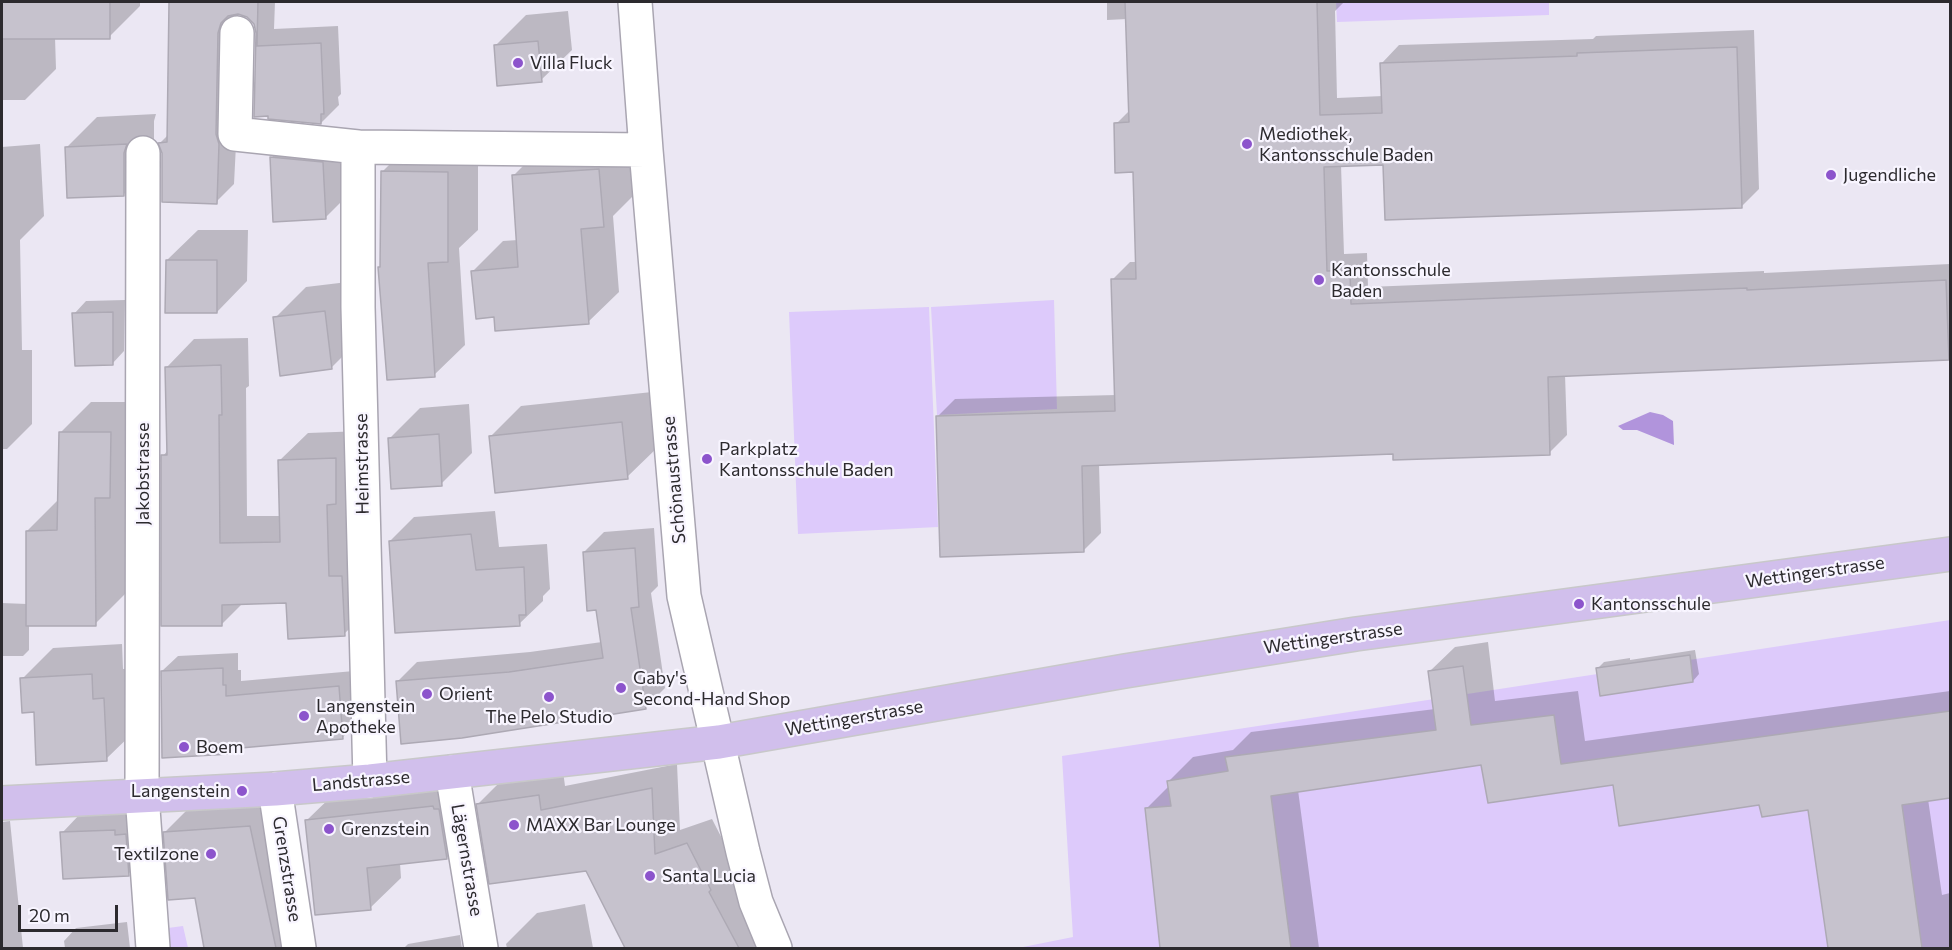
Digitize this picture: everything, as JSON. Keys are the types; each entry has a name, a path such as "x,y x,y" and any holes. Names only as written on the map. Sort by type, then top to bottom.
{"main road":[{"name":"Wettingerstrasse","path":"718,742 1125,671 1356,634 1950,554"},
{"name":"Landstrasse","path":"2,803 275,789 370,781 718,742"}],"street":[{"name":"Schönaustrasse","path":"635,2 684,596 756,902 775,948"},
{"path":"237,33 235,134 358,147 646,150"},
{"name":"Heimstrasse","path":"358,147 359,319 370,781"},
{"name":"Jakobstrasse","path":"143,153 142,795 153,948"},
{"name":"Lägernstrasse","path":"452,772 482,948"},
{"name":"Grenzstrasse","path":"275,789 299,948"}],"shaded area":[{"path":"1336,2 1549,2 1549,15 1337,22"},
{"path":"1054,300 1057,409 937,415 931,307"},
{"path":"929,307 938,527 798,534 789,312"},
{"path":"1650,412 1663,415 1673,421 1674,445 1637,430 1623,430 1618,426"},
{"path":"1950,620 1950,948 1018,948 1073,937 1062,756"},
{"path":"183,926 188,948 170,948 168,928"}],"building":[{"path":"2,2 110,2 110,39 2,39"},
{"path":"169,2 258,2 257,46 321,43 324,114 321,114 321,124 268,119 268,116 254,117 256,33 254,24 247,17 238,14 228,16 221,23 218,33 217,204 162,202 162,153 158,143 167,142"},
{"path":"1125,2 1317,2 1320,115 1382,113 1380,63 1577,56 1577,53 1737,47 1742,208 1385,220 1383,165 1324,167 1327,271 1350,270 1351,304 1747,288 1747,290 1946,280 1949,360 1548,377 1550,455 1393,460 1393,454 1082,466 1084,552 940,557 936,416 1115,411 1111,279 1136,279 1133,172 1115,173 1114,123 1129,122"},
{"name":"Villa Fluck","path":"538,41 542,82 497,86 494,45"},
{"path":"127,144 124,153 124,196 67,198 65,147"},
{"path":"270,157 323,162 326,219 273,222"},
{"path":"599,169 604,227 581,229 589,324 495,331 494,317 476,319 471,271 518,267 512,175"},
{"path":"381,171 448,172 448,262 428,263 435,377 387,380 378,267 380,267"},
{"path":"166,260 217,260 217,313 165,313"},
{"path":"325,311 332,369 280,376 273,317"},
{"path":"113,312 113,365 75,366 72,313"},
{"path":"221,365 220,543 280,542 278,460 336,458 336,504 327,505 329,576 342,576 345,636 288,639 286,603 222,605 222,626 161,626 161,455 167,455 165,367"},
{"path":"622,422 628,479 495,493 489,436"},
{"path":"59,432 111,432 110,498 95,498 96,626 26,626 26,531 57,530"},
{"path":"439,434 442,486 391,489 388,438"},
{"path":"471,534 476,570 524,567 526,615 519,615 520,626 395,633 389,541"},
{"path":"635,548 639,607 631,608 646,709 462,738 401,744 396,681 509,672 603,658 596,610 587,611 583,552"},
{"path":"1690,655 1693,682 1600,696 1596,668"},
{"path":"1463,666 1471,725 1554,715 1561,764 1950,711 1950,798 1902,805 1922,948 1828,948 1808,810 1762,817 1759,805 1619,826 1613,785 1488,803 1481,765 1271,796 1291,948 1160,948 1145,808 1171,806 1167,781 1228,771 1225,757 1436,730 1428,671"},
{"path":"223,668 223,685 226,685 226,696 339,686 343,739 229,749 230,754 162,758 161,671"},
{"path":"92,674 93,699 104,698 107,761 36,765 34,712 22,713 20,678"},
{"path":"652,788 655,854 687,843 711,890 709,892 739,948 625,948 586,871 489,884 476,804 539,795 541,810"},
{"path":"433,806 434,809 439,809 447,859 367,868 371,910 315,915 305,820"},
{"path":"250,826 276,948 204,948 195,898 168,900 163,832"},
{"path":"115,830 115,835 126,834 129,876 63,879 60,832"}],"place":[{"name":"Villa Fluck","path":"518,63"},
{"name":"Mediothek, Kantonsschule Baden","path":"1247,144"},
{"name":"Jugendliche","path":"1831,175"},
{"name":"Kantonsschule Baden","path":"1319,280"},
{"name":"Parkplatz Kantonsschule Baden","path":"707,459"},
{"name":"Kantonsschule","path":"1579,604"},
{"name":"Gaby's Second-Hand Shop","path":"621,688"},
{"name":"Orient","path":"427,694"},
{"name":"The Pelo Studio","path":"549,697"},
{"name":"Langenstein Apotheke","path":"304,716"},
{"name":"Boem","path":"184,747"},
{"name":"Langenstein","path":"242,791"},
{"name":"MAXX Bar Lounge","path":"514,825"},
{"name":"Grenzstein","path":"329,829"},
{"name":"Textilzone","path":"211,854"},
{"name":"Santa Lucia","path":"650,876"}]}
